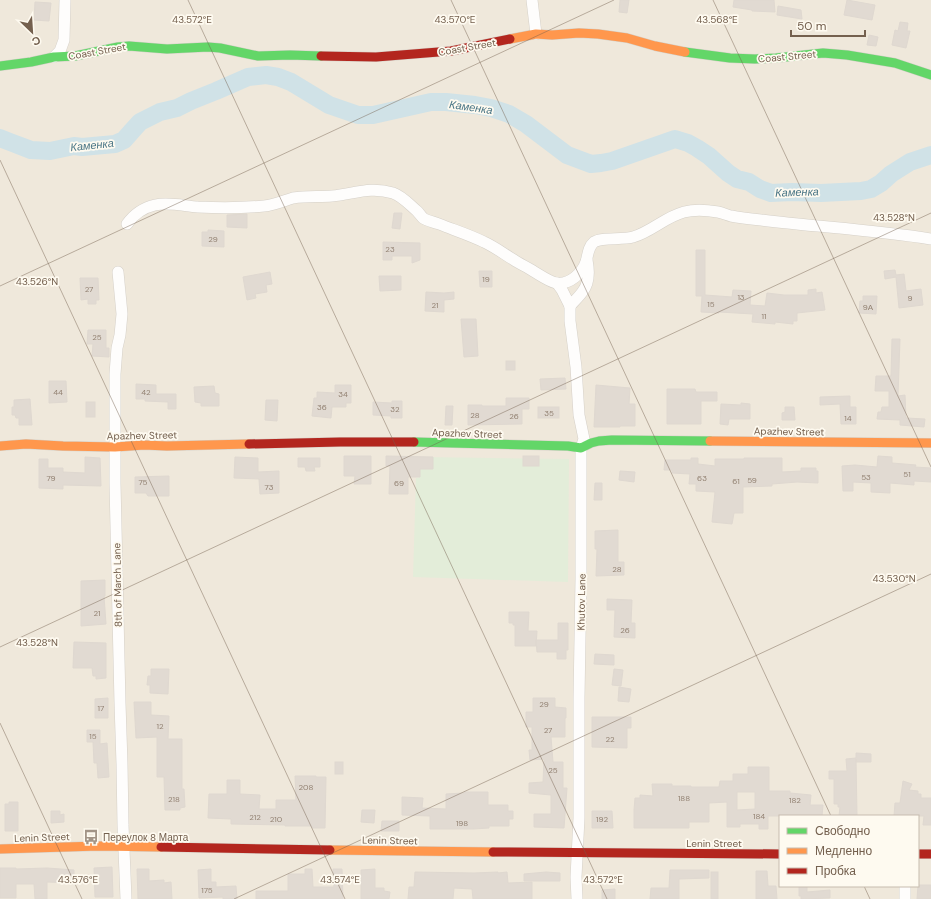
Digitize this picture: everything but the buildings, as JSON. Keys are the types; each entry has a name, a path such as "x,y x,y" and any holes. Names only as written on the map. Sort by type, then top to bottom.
{"street":[{"path":"54,57 60,51 64,40 65,0"},
{"path":"532,0 536,34"},
{"name":"Coast Street","path":"0,66 54,57 82,55 118,47 130,46 167,49 208,47 258,56 290,55 388,57 451,51 519,36 536,34 579,34 607,35 627,38 654,46 730,58 755,59 823,53 842,54 895,63 931,75"},
{"path":"64,40 82,55"},
{"path":"127,224 139,211 160,204 210,208 266,206 305,196 331,196 376,190 399,196 424,219 486,242 516,262 555,283 561,283 575,278 585,266 590,248 596,241 600,239 621,239 632,237 647,231 674,216 692,211 702,210 760,220 931,239"},
{"path":"557,283 570,306 584,290 587,283 587,259"},
{"name":"8th of March Lane","path":"118,272 122,314 115,374 115,447 117,597 126,899"},
{"name":"Khutov Lane","path":"570,306 570,321 576,367 579,415 584,439 581,448 579,818 576,877 577,899"},
{"name":"Apazhev Street","path":"0,446 26,444 115,447 340,442 412,442 568,446 581,448 591,443 612,440 931,443"},
{"name":"Lenin Street","path":"0,849 80,846 270,850 779,854"},
{"path":"919,854 931,854"},
{"path":"905,887 905,899"}],"shaded area":[{"path":"0,0 931,0 931,899 0,899","holes":["420,457 568,581 416,478 420,477"]}],"green space":[{"path":"420,457 569,459 568,582 413,577 416,478 420,477"}],"waterway":[{"name":"Каменка","path":"0,138 31,150 50,151 74,146 82,147 115,144 124,140 140,122 160,112 177,108 248,77 266,75 278,77 291,82 329,105 358,115 373,115 431,102 446,102 491,108 509,114 526,124 567,155 591,164 612,161 675,139 688,143 697,148 737,179 749,182 760,189 771,193 821,193 871,189 910,162 931,155"}],"traffic: fast":[{"path":"0,66 54,57 75,56 129,46 167,49 208,47 258,56 321,56"},
{"path":"685,52 730,58 755,59 823,53 847,55 895,63 931,75"},
{"path":"414,442 568,446 581,448 591,443 612,440 710,441"}],"traffic: slow":[{"path":"510,39 536,34 598,34 627,38 655,46 685,52"},
{"path":"710,441 931,443"},
{"path":"0,446 26,444 115,447 144,445 167,446 249,444"},
{"path":"0,849 99,846 161,847"},
{"path":"330,850 493,852"}],"traffic: jam":[{"path":"321,56 376,57 451,51 510,39"},
{"path":"249,444 414,442"},
{"path":"161,847 330,850"},
{"path":"493,852 779,854"},
{"path":"919,854 931,854"}],"place":[{"name":"Переулок 8 Марта","path":"91,837"}]}
